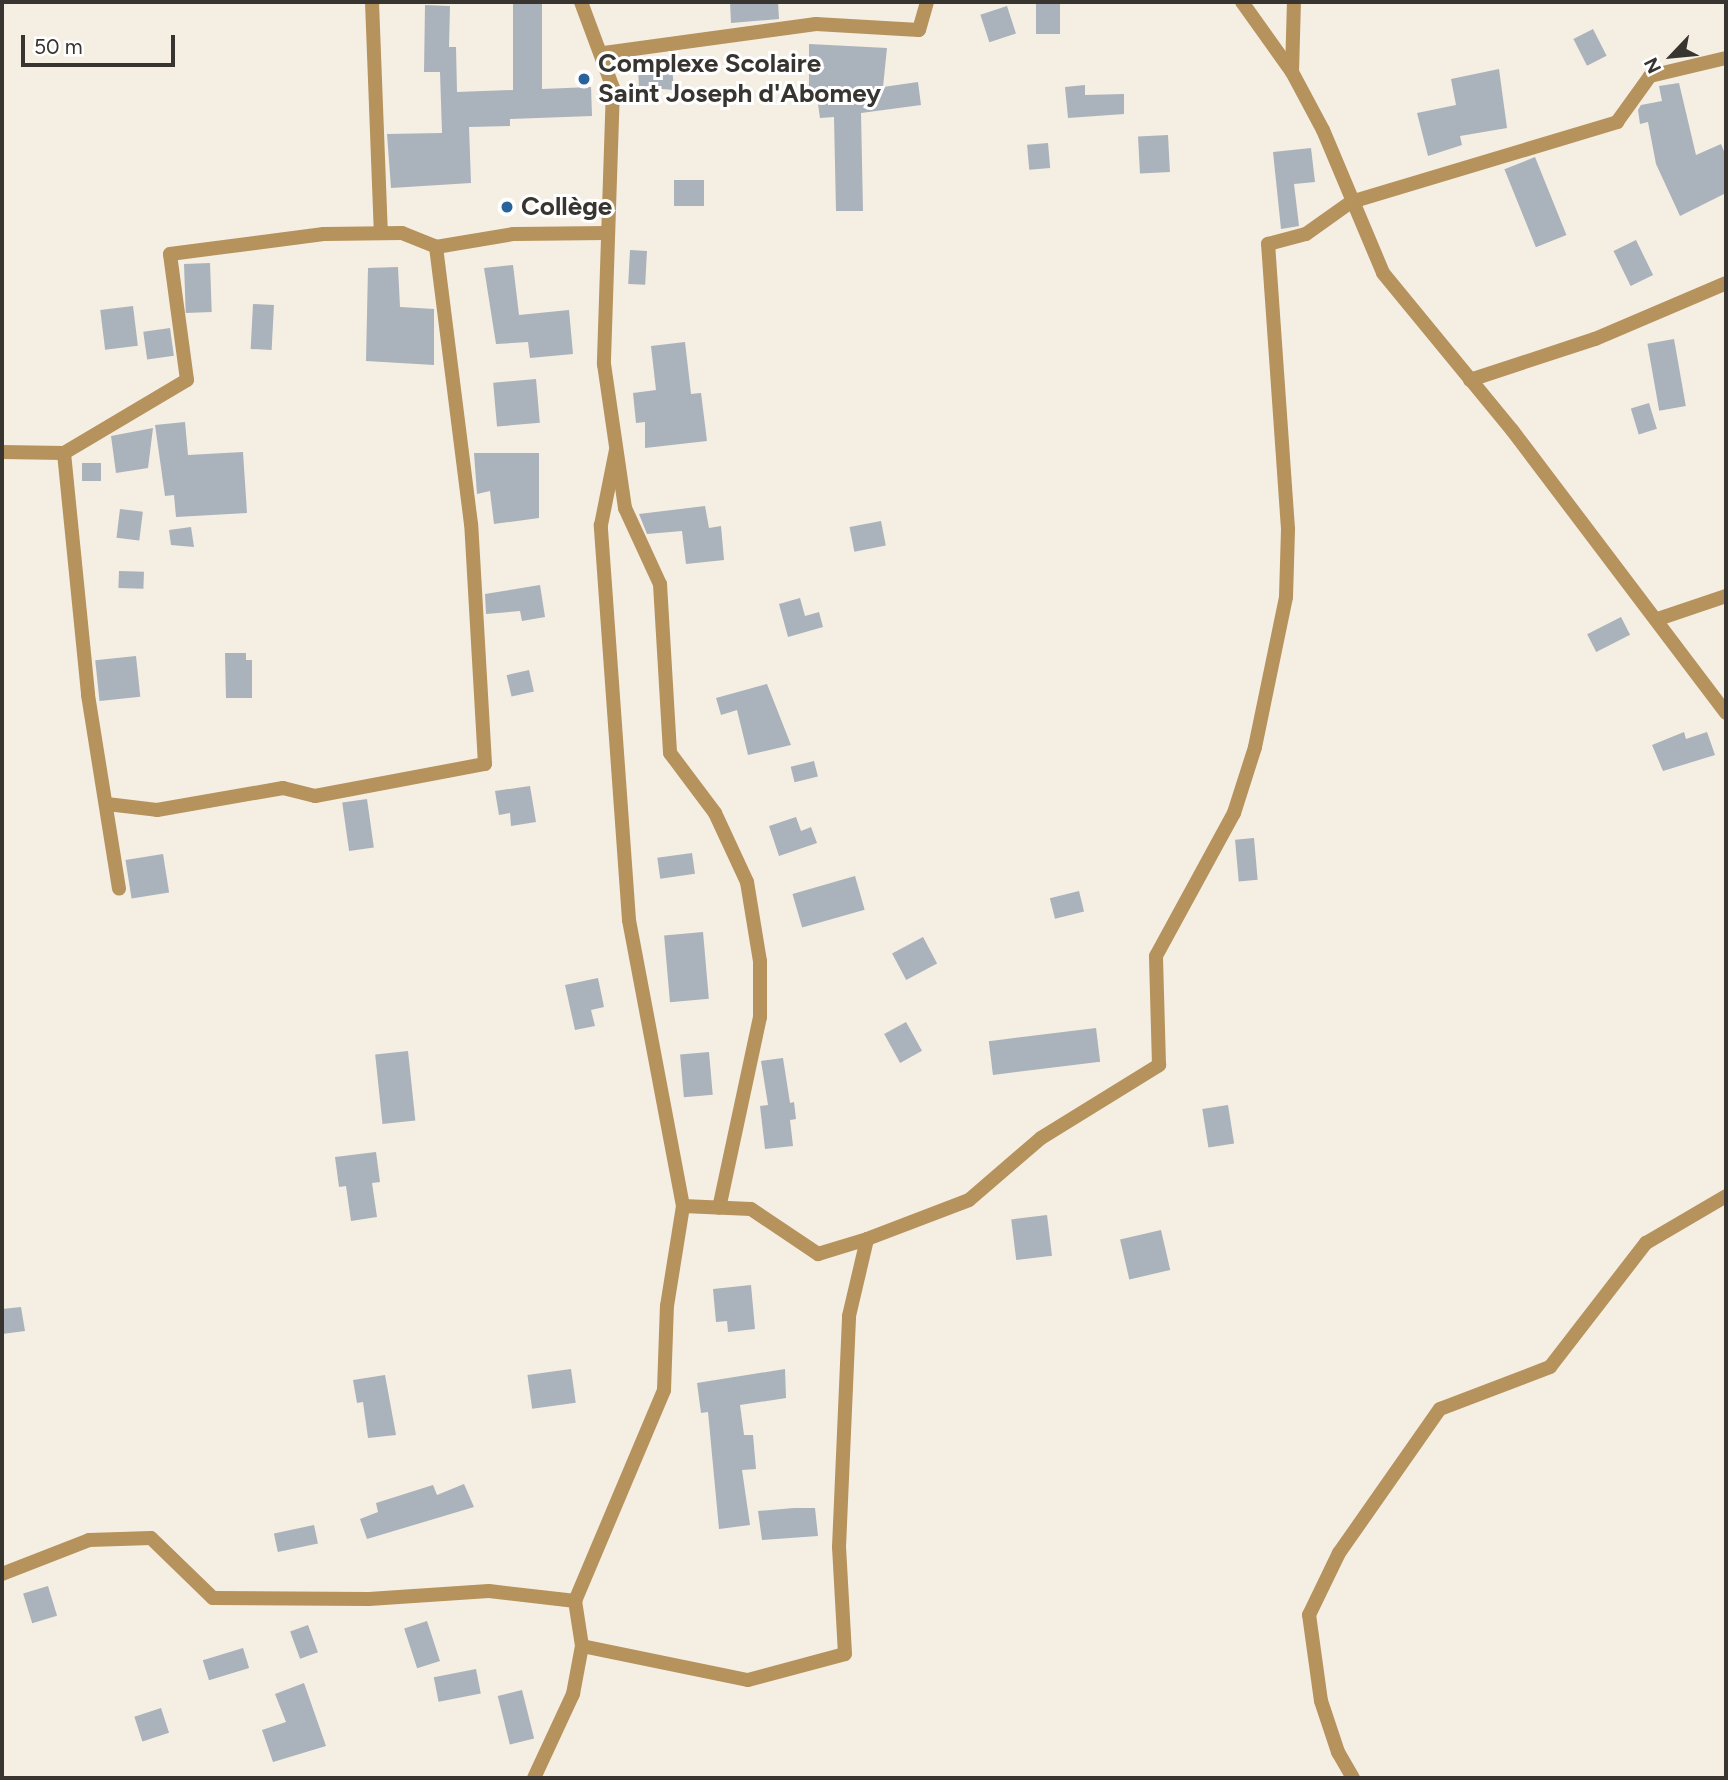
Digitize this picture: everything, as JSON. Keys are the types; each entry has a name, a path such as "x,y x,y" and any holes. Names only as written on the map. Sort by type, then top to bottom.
{"street":[{"path":"372,2 381,233"},
{"path":"581,2 604,53 613,88 614,136 607,233 604,364 625,508 660,584 670,753 715,813 747,882 760,961 760,1017 719,1208"},
{"path":"604,53 816,24 919,30 928,2"},
{"path":"1242,2 1292,72 1323,130 1351,202 1384,273 1658,619 1726,713"},
{"path":"1292,72 1294,2"},
{"path":"683,1206 751,1209 818,1254 867,1240 969,1200 1041,1138 1159,1065 1156,956 1234,813 1255,747 1286,597 1288,528 1268,244 1306,234 1351,202 1617,122 1650,76 1726,58"},
{"path":"2,452 64,453 187,380 170,254 263,238 402,233 436,247 514,234 607,233"},
{"path":"107,804 157,810 283,788 315,796 485,764 471,524 436,247"},
{"path":"1470,380 1595,339 1726,283"},
{"path":"534,1778 573,1694 582,1646 575,1601 664,1390 667,1306 683,1206 629,920 601,525 616,450"},
{"path":"64,453 88,695 119,889"},
{"path":"1658,619 1726,596"},
{"path":"1353,1778 1338,1752 1321,1701 1309,1615 1339,1553 1440,1409 1550,1367 1646,1243 1726,1196"},
{"path":"582,1646 748,1680 845,1654 839,1547 849,1316 867,1240"},
{"path":"2,1574 89,1540 151,1538 213,1598 369,1599 489,1591 575,1601"}],"building":[{"path":"513,2 542,2 542,89 591,87 592,116 510,119 510,126 469,127 471,183 391,188 387,134 442,133 440,72 424,72 425,5 450,6 449,47 456,47 457,92 513,90"},
{"path":"730,2 778,2 779,19 731,23"},
{"path":"1036,2 1060,2 1060,34 1036,34"},
{"path":"1007,6 1016,34 989,42 980,15"},
{"path":"1593,29 1607,56 1587,66 1573,39"},
{"path":"809,44 887,48 883,87 918,82 921,105 861,113 863,211 836,211 834,117 820,118 816,90 809,91"},
{"path":"672,66 674,90 639,87 638,68"},
{"path":"1499,69 1507,128 1460,136 1462,145 1428,156 1417,113 1456,105 1451,79"},
{"path":"1679,83 1696,155 1721,144 1726,156 1726,193 1680,216 1656,164 1648,122 1640,124 1638,110 1641,105 1662,101 1659,86"},
{"path":"1085,85 1085,95 1124,94 1124,114 1068,118 1065,87"},
{"path":"1168,135 1170,172 1140,174 1138,137"},
{"path":"1048,143 1050,168 1029,170 1027,145"},
{"path":"1311,148 1315,182 1294,184 1299,226 1281,229 1273,152"},
{"path":"1535,157 1566,235 1536,247 1504,169"},
{"path":"674,180 704,180 704,206 674,206"},
{"path":"1636,240 1653,275 1631,286 1614,251"},
{"path":"630,250 647,251 645,285 628,284"},
{"path":"210,263 212,312 186,313 184,264"},
{"path":"513,265 519,315 569,310 573,354 530,358 528,342 496,344 484,268"},
{"path":"398,267 400,307 434,309 434,365 366,361 368,268"},
{"path":"253,304 274,305 272,350 251,349"},
{"path":"133,306 138,346 105,350 100,310"},
{"path":"170,328 174,356 147,359 143,332"},
{"path":"1674,339 1686,406 1659,411 1647,344"},
{"path":"685,342 691,394 701,393 707,441 645,448 645,422 636,423 633,393 656,390 651,346"},
{"path":"536,379 540,423 497,427 493,383"},
{"path":"1649,403 1657,429 1639,434 1631,409"},
{"path":"185,422 188,455 243,452 247,513 176,517 174,495 165,496 155,425"},
{"path":"153,428 148,468 116,473 111,436"},
{"path":"474,453 539,453 539,518 494,524 490,491 477,494"},
{"path":"82,463 101,463 101,481 82,481"},
{"path":"705,506 709,528 721,526 724,560 686,564 682,531 647,534 639,514"},
{"path":"120,509 143,512 139,541 116,538"},
{"path":"881,521 886,546 854,552 850,527"},
{"path":"191,527 194,547 171,545 169,530"},
{"path":"119,571 144,572 143,589 118,588"},
{"path":"540,585 545,617 522,621 520,611 486,614 485,594"},
{"path":"800,598 805,616 819,612 823,627 788,637 779,604"},
{"path":"1621,617 1630,635 1596,652 1587,634"},
{"path":"225,653 246,653 246,660 252,660 252,698 226,698"},
{"path":"136,656 140,697 100,701 95,660"},
{"path":"529,670 534,691 512,697 507,675"},
{"path":"767,684 791,745 748,755 737,710 721,715 716,698"},
{"path":"1684,732 1686,739 1707,732 1715,755 1663,771 1652,745"},
{"path":"814,761 818,777 795,782 791,767"},
{"path":"530,786 536,822 511,826 510,813 499,815 495,791"},
{"path":"367,799 374,848 349,851 342,802"},
{"path":"796,817 801,831 811,827 817,843 779,856 769,826"},
{"path":"1254,838 1258,880 1239,881 1235,840"},
{"path":"692,853 695,874 660,879 657,858"},
{"path":"163,854 169,893 132,898 125,860"},
{"path":"855,876 865,910 802,928 793,894"},
{"path":"1079,891 1084,911 1055,919 1050,898"},
{"path":"703,932 709,999 670,1002 664,935"},
{"path":"923,937 937,963 906,980 892,953"},
{"path":"598,978 604,1007 591,1010 595,1026 575,1030 565,985"},
{"path":"906,1022 922,1051 900,1063 884,1034"},
{"path":"1096,1028 1100,1062 993,1075 989,1041"},
{"path":"408,1051 415,1121 382,1124 375,1054"},
{"path":"709,1052 713,1095 684,1097 680,1055"},
{"path":"783,1058 790,1103 794,1102 796,1119 790,1120 793,1146 765,1149 760,1106 768,1105 761,1061"},
{"path":"1228,1105 1234,1144 1208,1148 1202,1109"},
{"path":"376,1152 380,1182 372,1183 377,1217 351,1221 346,1186 339,1187 335,1157"},
{"path":"1047,1215 1052,1256 1016,1260 1011,1219"},
{"path":"1161,1230 1170,1270 1129,1279 1120,1239"},
{"path":"751,1285 755,1329 728,1332 727,1321 716,1322 713,1289"},
{"path":"21,1307 25,1331 2,1334 2,1309"},
{"path":"571,1369 576,1403 532,1409 527,1375"},
{"path":"785,1369 786,1398 740,1405 744,1435 753,1435 756,1469 742,1470 750,1525 719,1529 708,1412 701,1413 697,1383"},
{"path":"385,1375 396,1435 368,1438 363,1402 357,1403 353,1380"},
{"path":"464,1484 474,1507 367,1539 360,1519 378,1512 376,1503 433,1485 437,1495"},
{"path":"815,1508 818,1536 762,1540 758,1511"},
{"path":"314,1525 318,1544 278,1552 274,1534"},
{"path":"48,1586 57,1616 32,1623 23,1594"},
{"path":"427,1621 440,1661 417,1668 404,1628"},
{"path":"308,1625 318,1652 300,1659 290,1631"},
{"path":"243,1648 249,1668 209,1680 203,1660"},
{"path":"476,1669 481,1694 439,1702 434,1677"},
{"path":"304,1683 326,1746 273,1762 262,1730 286,1722 275,1694"},
{"path":"522,1690 534,1739 510,1745 498,1696"},
{"path":"161,1708 169,1733 142,1741 134,1717"}],"place":[{"name":"Complexe Scolaire Saint Joseph d'Abomey","path":"584,79"},
{"name":"Collège","path":"507,207"}]}
